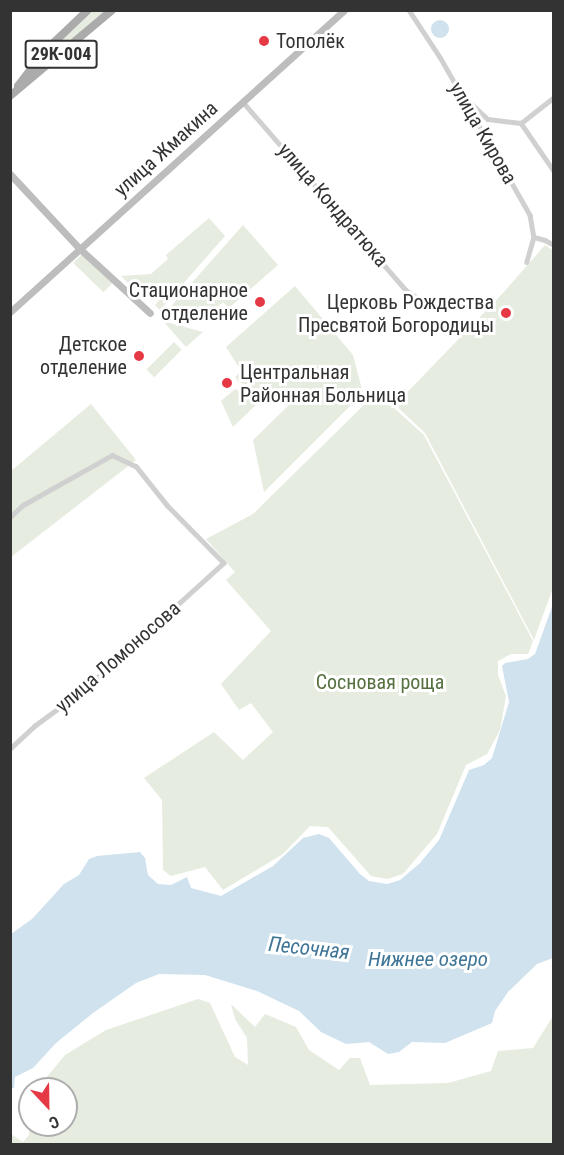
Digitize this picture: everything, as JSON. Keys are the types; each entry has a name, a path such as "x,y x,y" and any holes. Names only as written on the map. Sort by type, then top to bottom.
{"main road":[{"name":"29К-004","path":"10,96 44,52 88,10"},
{"name":"29К-004","path":"10,96 112,10"},
{"path":"44,52 53,61"}],"street":[{"name":"улица Жмакина","path":"10,312 344,10"},
{"name":"улица Кирова","path":"409,10 440,57 459,94 530,215 534,237"},
{"path":"459,94 488,119 521,123 554,97"},
{"name":"улица Кондратюка","path":"243,102 406,290 425,303"},
{"name":"улица Кирова","path":"521,123 554,171"},
{"path":"10,174 79,248 150,313"},
{"path":"527,262 534,237 554,245"},
{"name":"улица Ломоносова","path":"10,518 23,505 112,455 135,466 167,505 224,563 83,691 10,749"}],"green space":[{"path":"93,11 106,11 53,56 50,52"},
{"path":"209,218 225,236 160,310 155,305 163,296 150,282 138,293 121,276 151,274 168,259 166,255"},
{"path":"243,225 278,265 229,308 223,302 201,321 166,312"},
{"path":"545,245 554,251 554,585 534,640 425,433 395,405 503,293"},
{"path":"83,253 113,282 103,292 73,263"},
{"path":"295,286 353,355 363,393 264,492 253,440 289,405 239,382 235,377 241,371 226,347"},
{"path":"163,321 203,332 186,347"},
{"path":"174,342 182,350 154,377 146,370"},
{"path":"235,389 261,400 233,427 221,401"},
{"name":"Сосновая роща","path":"371,398 393,407 424,435 533,641 528,654 511,654 498,661 498,675 506,696 500,730 487,754 466,765 437,834 403,874 387,879 371,876 328,827 310,826 283,854 223,890 205,867 171,876 163,870 162,800 144,778 214,732 243,760 273,732 251,703 239,710 221,684 271,631 226,580 235,572 206,539 253,514"},
{"path":"91,404 136,460 11,557 11,471"},
{"path":"198,999 210,1003 235,1057 248,1065 247,1038 235,1019 231,1004 255,1027 265,1014 296,1027 309,1050 339,1070 350,1058 360,1058 370,1085 448,1083 491,1071 498,1051 533,1048 553,1016 553,1144 11,1144 11,1134 23,1142 27,1137 78,1137 78,1077 47,1077 65,1055 106,1030"}],"water":[{"path":"436,20 444,20 449,25 447,36 436,38 431,33 431,25"},
{"name":"Нижнее озеро","path":"553,604 553,958 537,964 508,992 495,1011 492,1023 445,1043 412,1042 399,1052 388,1054 369,1042 346,1044 321,1032 299,1011 257,991 205,975 159,974 136,983 93,1013 56,1043 33,1068 15,1077 14,1088 11,1088 11,934 32,919 64,884 79,875 89,859 97,856 140,852 145,858 148,875 158,884 171,885 187,877 191,888 221,896 273,866 303,838 319,834 329,838 360,874 369,881 387,884 400,880 420,863 439,840 469,770 484,765 492,758 509,702 502,666 505,663 528,659 535,654"}],"place":[{"name":"Тополёк","path":"264,41"},
{"name":"Стационарное отделение","path":"260,302"},
{"name":"Церковь Рождества Пресвятой Богородицы","path":"506,313"},
{"name":"Детское отделение","path":"139,356"},
{"name":"Центральная Районная Больница","path":"227,383"}],"water label":[{"name":"Песочная","path":"309,948"}]}
